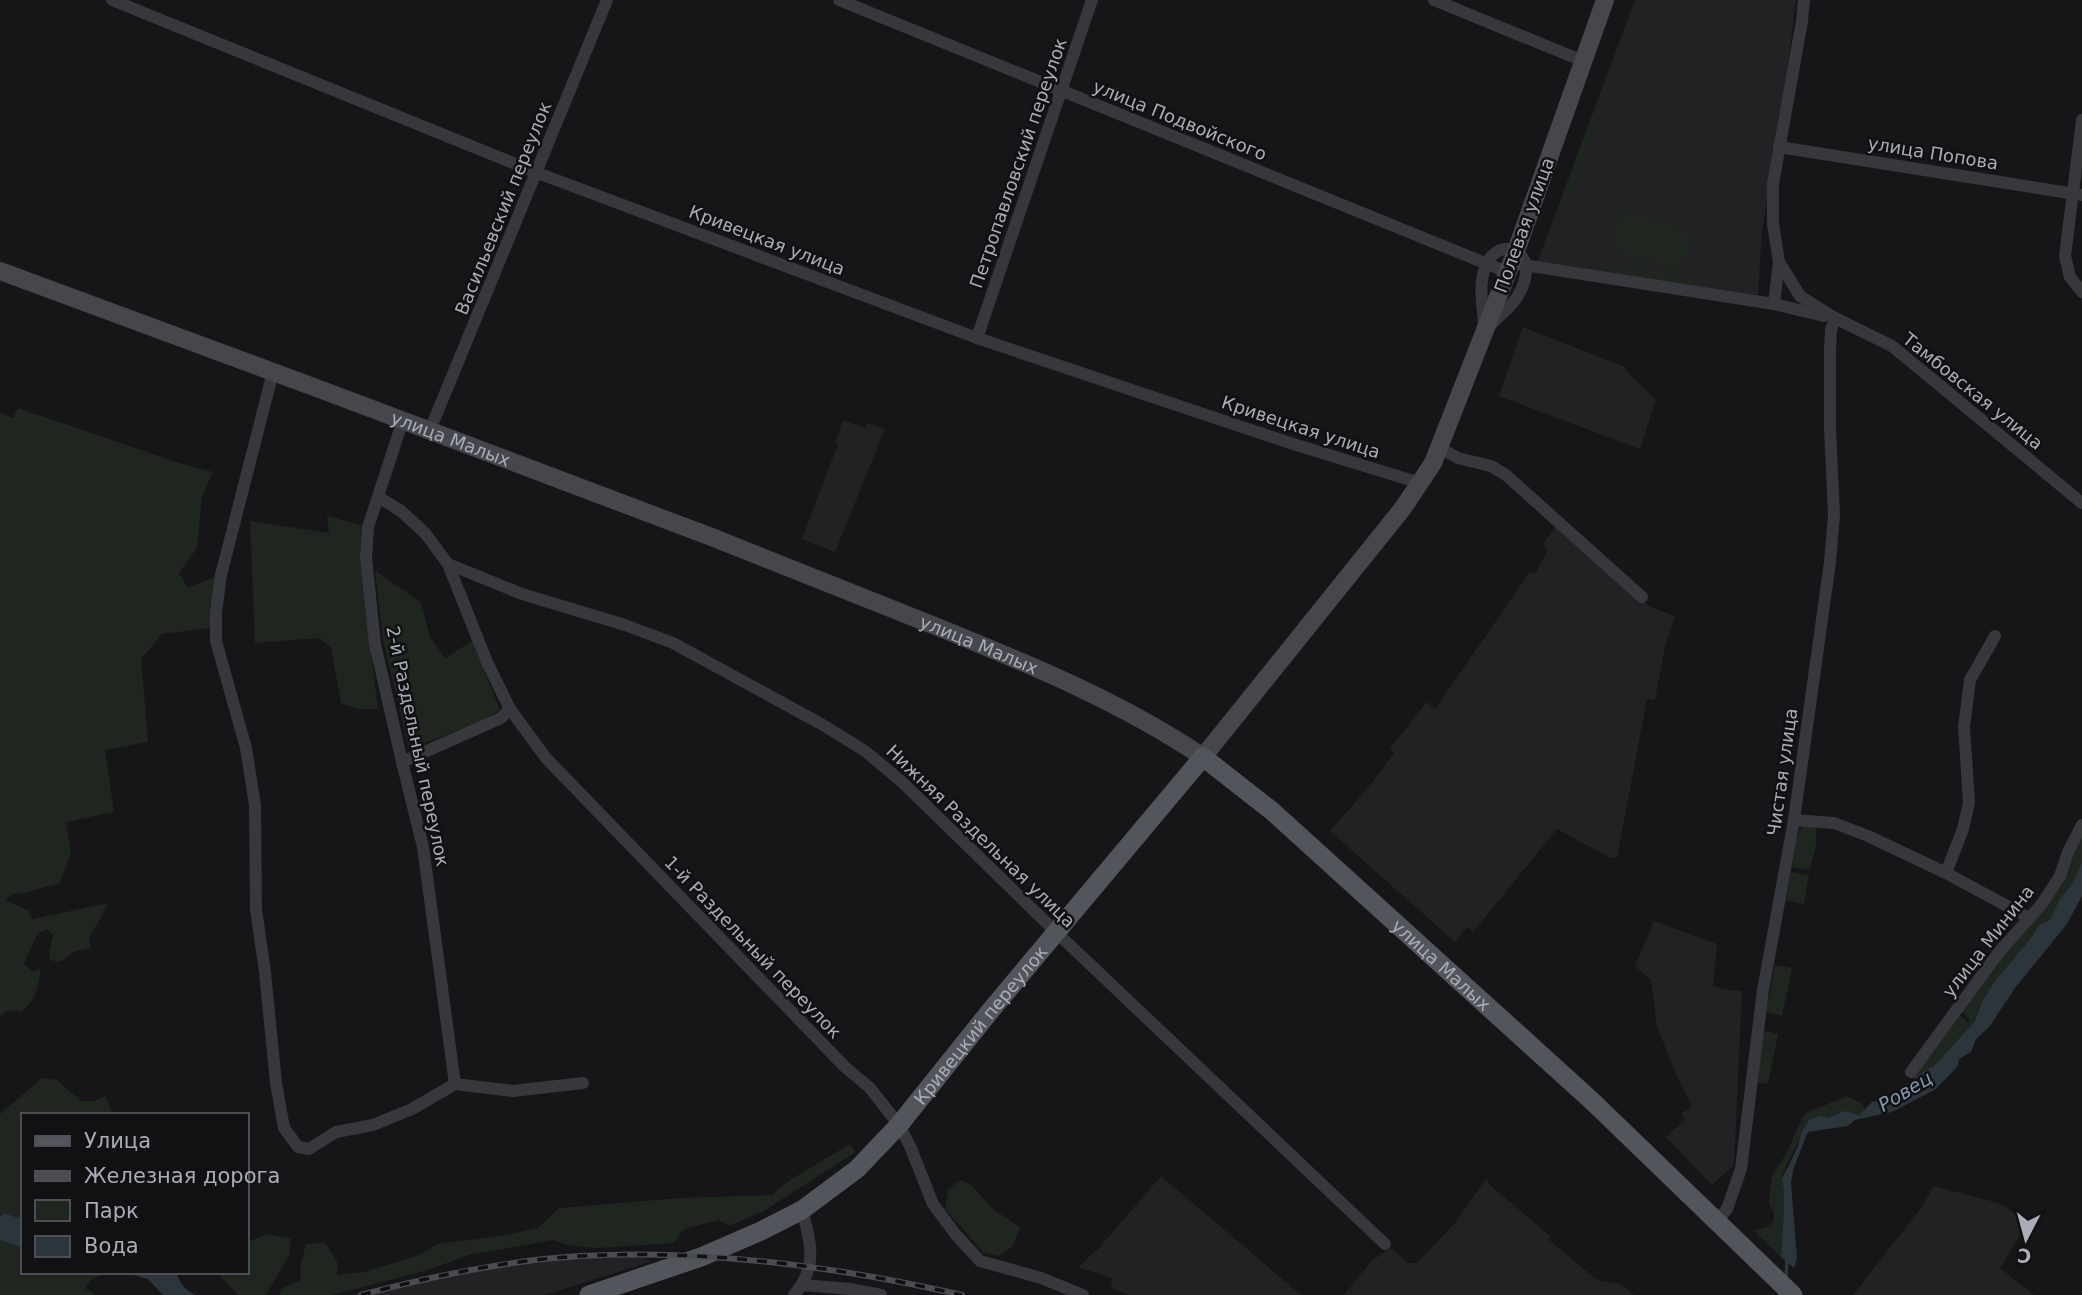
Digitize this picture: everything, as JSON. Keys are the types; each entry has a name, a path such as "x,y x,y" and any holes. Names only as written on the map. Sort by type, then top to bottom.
{"main road":[{"name":"Кривецкий переулок","path":"589,1295 701,1257 761,1231 802,1210 857,1169 899,1125 991,1010 1203,757"},
{"name":"улица Малых","path":"1203,757 1272,811 1572,1082 1716,1222 1776,1287 1793,1295"}],"street":[{"name":"Кривецкая улица","path":"112,0 535,172 977,338 1290,443 1420,483"},
{"name":"Васильевский переулок","path":"430,430 607,0"},
{"name":"улица Подвойского","path":"839,0 1486,265 1515,263"},
{"name":"Петропавловский переулок","path":"977,338 1092,0"},
{"path":"1434,0 1583,61"},
{"name":"Полевая улица","path":"1203,757 1420,483 1440,448 1483,335 1515,263 1605,0"},
{"name":"Тамбовская улица","path":"1774,304 1779,262 1773,225 1773,184 1804,0"},
{"path":"2082,120 2078,194 2065,257 2070,277 2082,292"},
{"name":"улица Попова","path":"1779,147 2078,194"},
{"path":"1483,335 1480,298 1486,265 1498,251 1506,249 1515,263"},
{"name":"Тамбовская улица","path":"1779,262 1800,296 1835,318 1892,346 2082,503"},
{"name":"Тамбовская улица","path":"1515,263 1774,304 1835,318"},
{"name":"улица Малых","path":"0,271 791,567 1004,654 1111,702 1203,757"},
{"name":"Чистая улица","path":"1716,1222 1727,1209 1741,1169 1764,985 1794,820 1830,562 1833,527 1830,350 1835,318"},
{"path":"273,372 221,575 216,612 216,640 246,748 255,805 256,909 276,1083 284,1128 298,1147 309,1149 336,1132 373,1125 412,1108 455,1084 513,1091 583,1083"},
{"name":"2-й Раздельный переулок","path":"403,420 368,527 366,558 376,644 401,762 423,847 455,1084"},
{"path":"1440,448 1458,458 1491,466 1506,475 1642,597"},
{"path":"378,497 401,511 425,533 448,564"},
{"name":"1-й Раздельный переулок","path":"448,564 487,662 510,709 546,758 845,1068 870,1088 899,1125 933,1204 956,1235 980,1261 1083,1295"},
{"name":"Нижняя Раздельная улица","path":"448,564 522,594 625,625 673,643 823,724 865,751 901,781 1385,1244"},
{"path":"1946,873 1964,830 1969,803 1964,727 1970,680 1995,636"},
{"path":"401,762 501,718 510,709"},
{"path":"1794,820 1834,823 1868,836 1946,873 2029,918"},
{"name":"улица Минина","path":"1911,1072 1999,952 2040,905 2060,876 2067,852 2082,825"},
{"path":"802,1210 811,1255 810,1268 799,1290 850,1289 881,1295"}],"shaded area":[{"path":"1635,0 1796,0 1781,126 1762,231 1758,295 1537,263"},
{"path":"1523,327 1625,367 1656,400 1640,449 1499,396"},
{"path":"843,420 865,428 868,423 885,429 835,552 802,539 838,444 835,443"},
{"path":"1557,525 1651,607 1675,616 1665,646 1655,700 1647,699 1617,858 1609,857 1557,829 1473,932 1467,927 1455,942 1330,831 1371,784 1394,753 1390,749 1426,702 1435,709 1530,572 1535,574 1548,550 1543,544"},
{"path":"1654,921 1717,944 1713,986 1742,991 1734,1165 1712,1185 1666,1137 1685,1120 1681,1114 1692,1106 1657,1026 1651,979 1635,966"},
{"path":"1161,1176 1301,1295 1128,1295 1111,1287 1112,1278 1078,1267 1099,1248"},
{"path":"1486,1179 1550,1236 1548,1239 1597,1280 1620,1284 1634,1295 1344,1295 1371,1261 1391,1248 1408,1263 1417,1263 1454,1224"},
{"path":"1934,1186 1998,1203 2029,1221 2000,1268 2034,1295 1853,1295 1921,1208"},
{"path":"638,1256 652,1261 545,1295 354,1295 489,1266 556,1259"}],"green space":[{"path":"1592,116 1599,119 1567,208 1559,205"},
{"path":"1627,209 1689,232 1692,238 1681,270 1676,272 1611,249 1609,245 1620,215"},
{"path":"1609,264 1688,277 1692,285 1612,274 1603,267"},
{"path":"18,408 213,472 202,497 197,548 179,573 188,588 217,576 210,628 162,634 141,659 148,742 105,750 114,812 66,822 71,852 60,883 12,894 6,900 29,911 32,919 109,903 89,938 91,948 73,952 60,962 50,960 53,934 46,929 37,934 24,964 32,971 41,969 36,993 21,1012 9,1010 0,1016 0,413 13,418"},
{"path":"327,516 361,525 362,576 378,709 358,709 341,703 331,647 319,638 255,643 250,521 329,533"},
{"path":"375,570 421,603 430,637 445,658 472,641 500,710 477,723 409,749 383,640"},
{"path":"1816,825 1816,845 1810,870 1792,867 1797,836 1802,827"},
{"path":"2082,835 2082,863 2050,920 2039,925 1994,982 1975,1021 1934,1066 1914,1079 1910,1077 1958,1014 1970,1021 1961,1009"},
{"path":"1791,872 1809,875 1804,904 1786,900"},
{"path":"1775,965 1792,968 1782,1016 1766,1012"},
{"path":"1762,1030 1778,1034 1768,1084 1755,1082"},
{"path":"42,1078 57,1080 81,1101 94,1101 106,1096 112,1113 21,1113 21,1217 18,1218 5,1213 0,1216 0,1114"},
{"path":"1847,1096 1861,1103 1865,1109 1859,1115 1835,1114 1801,1133 1785,1169 1782,1179 1785,1215 1781,1257 1753,1230 1767,1227 1774,1221 1774,1212 1769,1201 1772,1175 1786,1154 1806,1113"},
{"path":"850,1144 856,1152 762,1212 729,1226 719,1220 684,1229 674,1243 597,1248 568,1245 553,1240 469,1255 428,1270 332,1295 280,1295 281,1289 301,1280 300,1267 306,1244 325,1243 337,1261 337,1275 364,1272 419,1255 437,1244 538,1228 559,1208 681,1198 772,1195 787,1182"},
{"path":"960,1180 970,1184 994,1210 1020,1227 1013,1246 999,1256 984,1253 945,1209 948,1189"},
{"path":"267,1234 291,1239 289,1256 266,1295 238,1295 216,1274 248,1274 248,1242"},
{"path":"0,1240 21,1246 21,1274 106,1274 93,1278 85,1288 96,1295 0,1295"}],"water":[{"path":"2082,863 2082,896 2067,924 2015,988 1989,1027 1976,1039 1971,1052 1959,1059 1958,1066 1936,1089 1892,1112 1855,1120 1848,1126 1808,1132 1794,1167 1791,1183 1797,1258 1794,1268 1781,1257 1784,1214 1782,1179 1798,1146 1801,1133 1810,1119 1820,1116 1827,1118 1845,1111 1859,1115 1872,1102 1889,1098 1919,1074 1934,1066 1975,1021 1994,982 2039,925 2050,920"},
{"path":"5,1213 21,1217 21,1246 0,1240 0,1216"},
{"path":"131,1274 177,1274 183,1285 195,1295 163,1295 148,1279"}],"waterway":[{"name":"Ровец","path":"1786,1279 1787,1259"}],"railway":[{"path":"361,1295 498,1265 553,1258 629,1255 677,1255 773,1262 868,1276 962,1295"}]}
